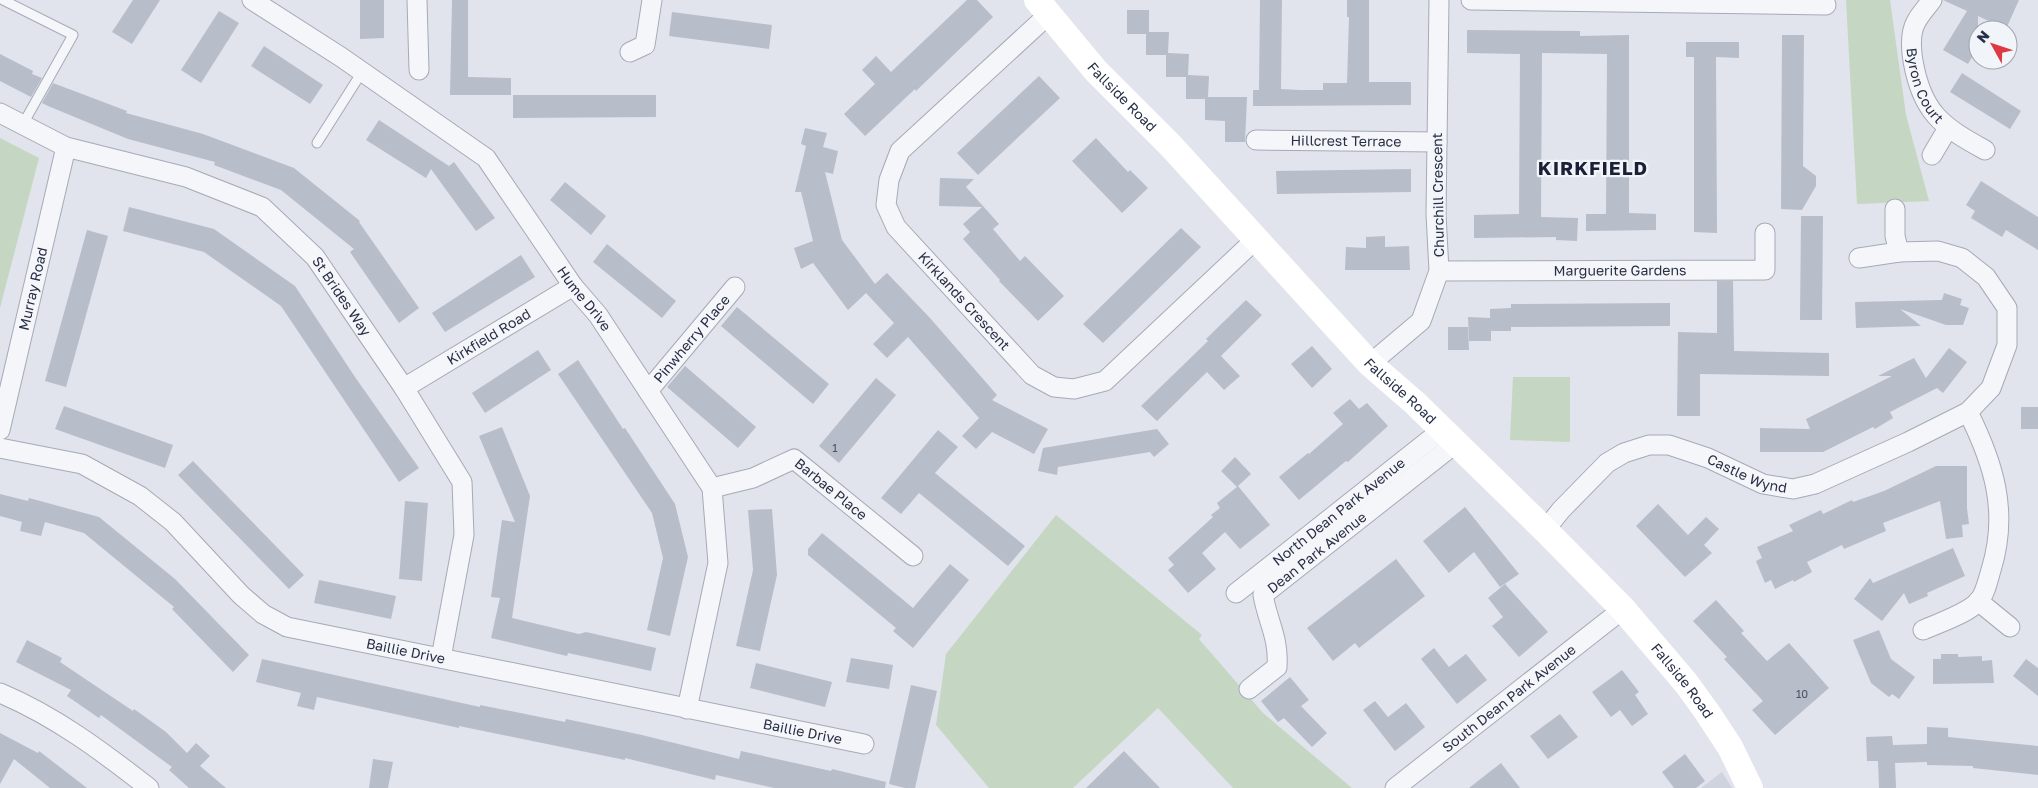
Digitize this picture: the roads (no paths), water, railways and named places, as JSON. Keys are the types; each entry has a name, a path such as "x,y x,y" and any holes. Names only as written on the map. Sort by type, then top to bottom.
{"street":[{"name":"Hume Drive","path":"252,0 362,72 486,158 573,286 598,315 712,488 718,563 687,709"},
{"path":"417,0 419,70"},
{"path":"630,52 645,44 652,0"},
{"name":"Churchill Crescent","path":"1370,364 1421,321 1439,271 1436,214 1440,0"},
{"path":"1471,0 1826,5"},
{"name":"Byron Court","path":"1932,0 1915,23 1912,52 1916,77 1924,101 1940,122 1985,150"},
{"name":"Fallside Road","path":"1043,8 1096,71 1171,146 1370,364 1415,403 1623,609 1702,704 1730,747 1750,788"},
{"name":"Kirklands Crescent","path":"1043,8 900,151 888,180 886,205 896,227 1032,375 1054,387 1074,389 1105,381 1255,240"},
{"name":"St Brides Way","path":"0,113 66,147 186,177 262,207 315,257 404,388 462,482 464,535 442,658"},
{"path":"1932,155 1948,128"},
{"name":"Hillcrest Terrace","path":"1256,140 1437,142"},
{"name":"Murray Road","path":"0,430 66,147"},
{"path":"1895,209 1895,236 1899,252"},
{"name":"Marguerite Gardens","path":"1439,271 1765,270 1765,233"},
{"name":"Castle Wynd","path":"1545,530 1561,510 1607,463 1624,453 1649,445 1669,445 1708,458 1763,484 1793,489 1815,484 1908,442 1968,412 1992,388 2007,345 2007,308 1986,276 1962,258 1938,251 1899,252 1858,258"},
{"name":"Kirkfield Road","path":"404,388 573,286"},
{"name":"Pinwherry Place","path":"648,392 735,287"},
{"path":"1923,630 1959,614 1978,602 1988,580 1996,554 2000,526 1998,496 1984,443 1968,412"},
{"name":"North Dean Park Avenue","path":"1236,593 1449,436"},
{"name":"Dean Park Avenue","path":"1249,689 1277,667 1278,649 1274,628 1267,615 1263,596 1449,436"},
{"name":"Baillie Drive","path":"0,448 82,464 140,496 173,522 241,595 263,614 287,627 864,744"},
{"name":"Barbae Place","path":"712,488 752,478 794,459 913,556"},
{"path":"1978,602 2010,627"},
{"name":"South Dean Park Avenue","path":"1395,788 1623,609"},
{"path":"0,693 18,700 95,746 149,788"}],"lane":[{"path":"3,0 73,35 24,124"},
{"path":"316,143 362,72"}],"district":[{"name":"KIRKFIELD","path":"1593,168"}]}
